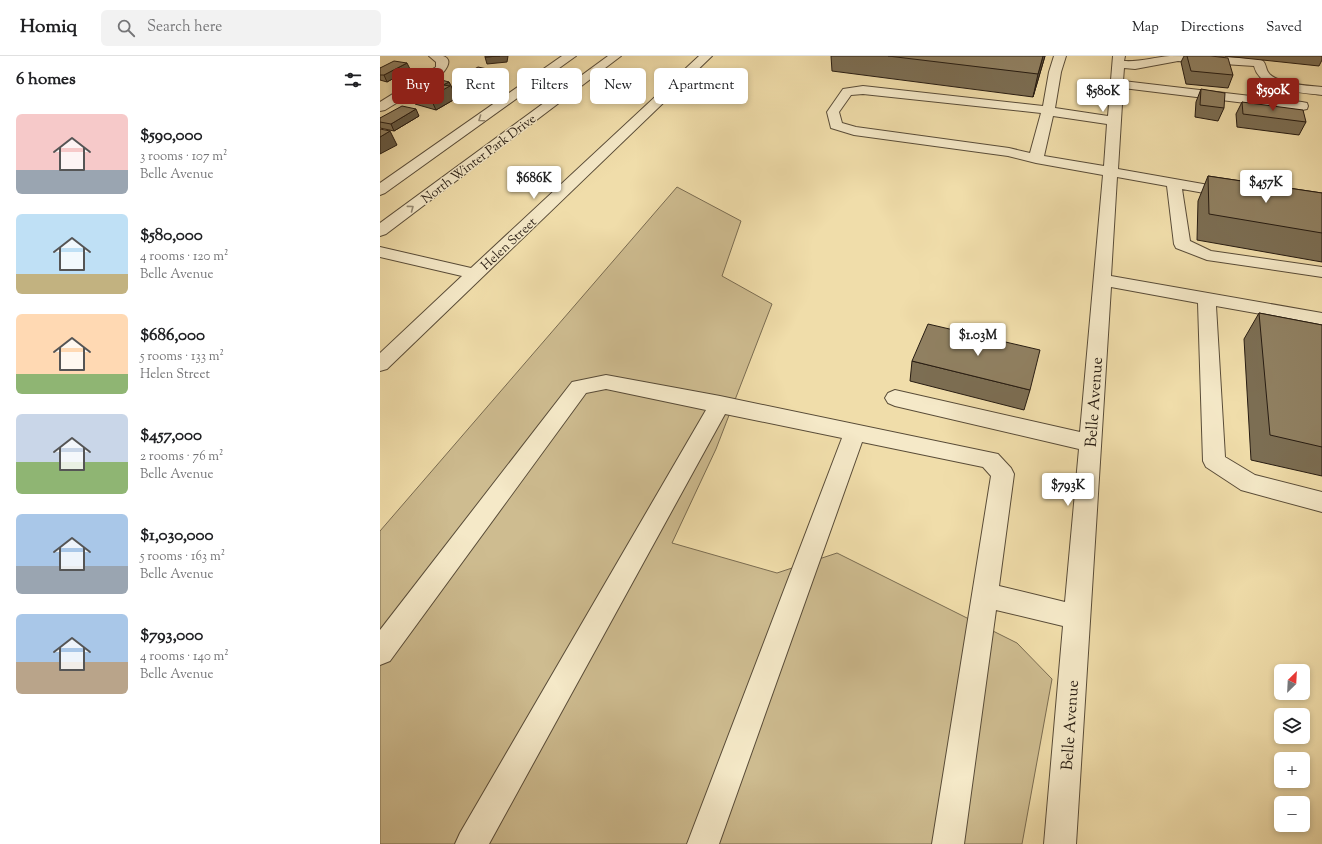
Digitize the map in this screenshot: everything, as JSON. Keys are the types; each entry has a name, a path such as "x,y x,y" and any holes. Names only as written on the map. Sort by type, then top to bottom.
{"street":[{"path":"380,107 442,68 442,61 434,56"},
{"name":"North Winter Park Drive","path":"380,190 570,56"},
{"name":"North Winter Park Drive","path":"380,231 615,56"},
{"name":"Helen Street","path":"380,364 706,56"},
{"path":"1036,159 1048,110 1055,72 1060,56"},
{"path":"1119,60 1135,65 1178,58 1259,63 1262,74 1272,80 1295,87 1322,91"},
{"name":"Belle Avenue","path":"1060,844 1119,60"},
{"path":"1117,84 1302,106"},
{"path":"1114,121 1048,110 863,90 847,92 832,112 836,125 854,132 1008,152 1036,159 1110,173 1244,195"},
{"path":"1174,183 1182,244 1207,255 1322,272"},
{"path":"380,252 476,274"},
{"path":"1103,280 1322,319"},
{"path":"1207,298 1214,461 1249,483 1322,502"},
{"path":"380,652 579,388 606,382 990,460 1003,474 948,844"},
{"path":"895,398 1090,443"},
{"path":"471,844 720,404"},
{"path":"703,844 855,432"},
{"path":"985,595 1077,617"}],"shaded area":[{"path":"677,187 741,221 722,276 772,304 716,449 672,543 777,573 837,553 1017,643 1052,679 1022,844 380,844 380,531"}],"building":[{"path":"888,56 1043,56 1038,74"},
{"path":"1187,56 1228,58 1233,75 1191,71"},
{"path":"394,61 407,63 397,68 392,68 392,71 384,75 380,75 380,68"},
{"path":"444,85 450,86 444,89"},
{"path":"1201,89 1225,93 1224,108 1200,105"},
{"path":"1242,102 1303,110 1306,122 1243,114"},
{"path":"402,106 416,109 391,124 380,122 380,118"},
{"path":"380,129 390,131 380,137"},
{"path":"1208,176 1322,193 1322,233 1209,214"},
{"path":"1259,313 1322,325 1322,447 1270,435"},
{"path":"928,324 1040,350 1030,390 912,361"}]}
